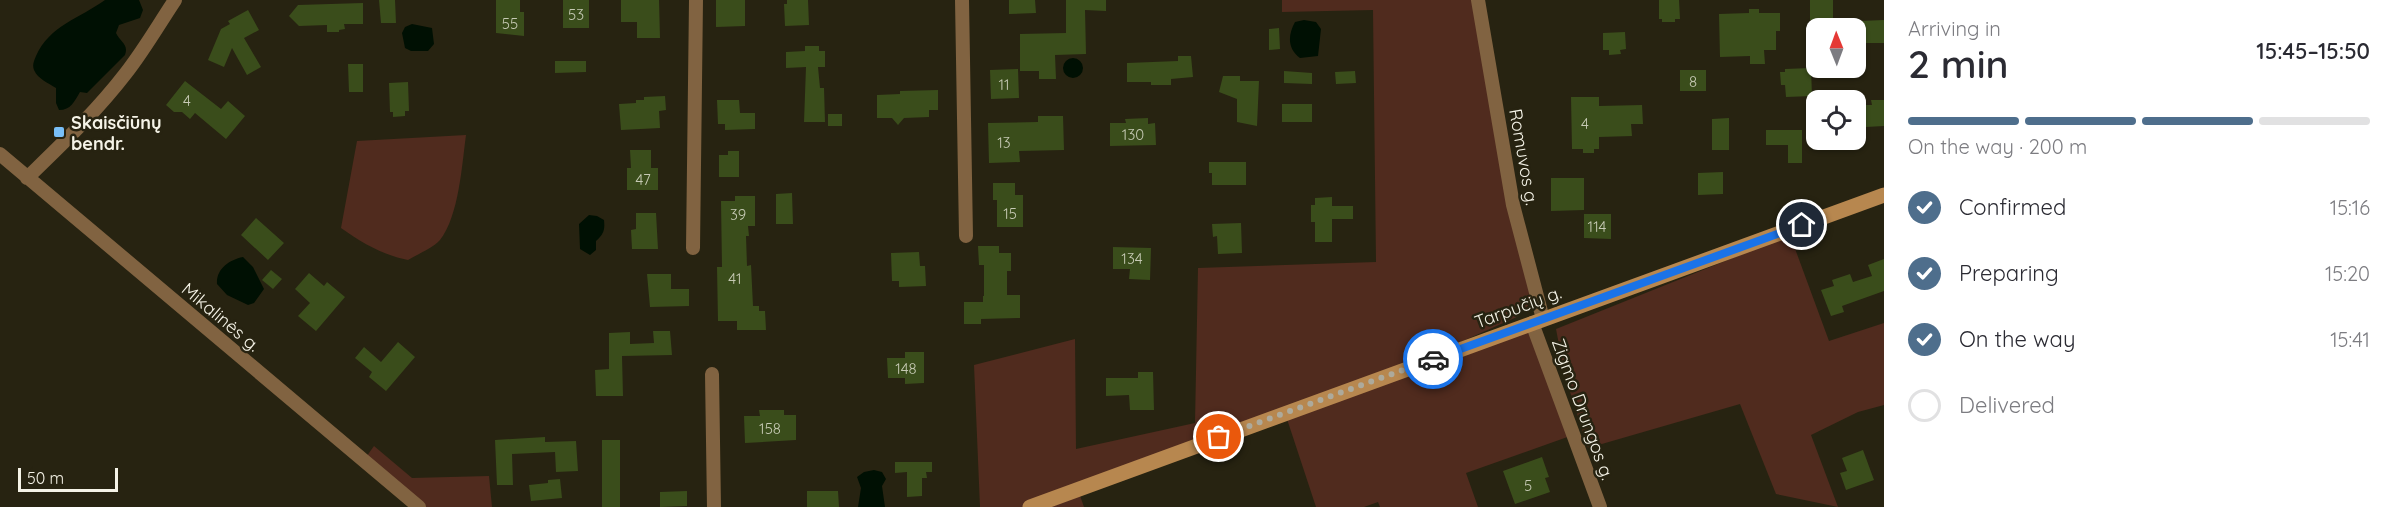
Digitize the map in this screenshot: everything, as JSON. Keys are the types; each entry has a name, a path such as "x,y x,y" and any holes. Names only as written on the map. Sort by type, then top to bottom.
{"main road":[{"name":"Tarpučių g.","path":"1030,507 1884,195"}],"street":[{"path":"27,178 81,125 127,72 175,0"},
{"path":"693,248 696,0"},
{"path":"962,0 966,236"},
{"name":"Romuvos g.","path":"1478,0 1513,205 1535,297 1537,321"},
{"name":"Mikalinės g.","path":"0,154 419,507"},
{"name":"Zigmo Drungos g.","path":"1537,321 1599,507"},
{"path":"712,374 714,507"}],"shaded area":[{"path":"105,0 139,0 143,10 140,18 119,25 116,33 125,46 125,55 87,93 80,92 69,107 59,110 56,103 56,88 34,70 36,56 49,37 57,30"},
{"path":"1282,0 1478,0 1535,297 1519,316 1391,373 1532,323 1573,435 1466,473 1478,507 1380,507 1378,502 1364,507 1316,507 1285,413 1078,490 1084,507 980,507 974,365 1075,339 1076,449 1195,423 1198,268 1376,262 1373,10 1282,12"},
{"path":"1304,20 1316,22 1321,29 1318,56 1300,58 1291,46 1290,36 1295,22"},
{"path":"412,24 432,28 434,44 428,51 411,51 405,48 402,33 405,27"},
{"path":"1073,58 1080,61 1083,68 1080,75 1073,78 1066,75 1063,68 1066,61"},
{"path":"466,135 459,189 452,218 440,240 433,246 408,260 373,248 341,228 357,141"},
{"path":"589,215 604,220 604,229 596,241 596,250 590,255 580,249 579,224"},
{"path":"1790,235 1829,341 1884,323 1884,405 1858,412 1811,435 1838,507 1776,494 1740,404 1588,448 1565,376 1556,329"},
{"path":"243,257 253,267 264,289 254,303 248,305 227,295 217,284 217,279 224,266"},
{"path":"374,446 412,478 489,476 492,507 419,507 364,460"},
{"path":"874,470 882,472 886,479 882,486 885,507 858,507 861,488 857,477 864,472"}],"building":[{"path":"379,0 395,0 396,23 381,23"},
{"path":"496,0 520,0 520,12 524,12 524,36 496,33"},
{"path":"563,0 589,0 589,28 563,28"},
{"path":"621,0 659,0 660,38 637,38 637,22 621,22"},
{"path":"716,0 745,0 745,26 716,27"},
{"path":"787,0 808,0 809,25 785,26 784,4 787,4"},
{"path":"1009,0 1035,0 1036,13 1009,14"},
{"path":"1066,0 1106,0 1106,11 1085,10 1086,54 1055,55 1056,79 1039,79 1039,71 1020,71 1020,34 1066,33"},
{"path":"1659,0 1679,0 1680,19 1675,19 1675,22 1662,22 1662,19 1659,19"},
{"path":"1810,0 1833,0 1833,18 1810,18"},
{"path":"363,3 363,24 344,24 345,29 339,32 327,32 327,25 299,26 289,16 298,5"},
{"path":"1749,9 1759,9 1759,13 1780,13 1780,31 1776,31 1776,50 1764,50 1765,64 1750,64 1750,56 1720,57 1719,14 1749,13"},
{"path":"248,10 259,30 244,38 261,67 247,75 232,48 224,67 208,60 221,29 230,24 228,21"},
{"path":"1884,20 1884,43 1866,43 1866,21"},
{"path":"1279,28 1280,49 1269,50 1269,29"},
{"path":"1625,32 1626,49 1620,50 1621,54 1609,55 1609,50 1603,50 1603,33"},
{"path":"805,46 819,46 819,51 825,51 825,67 818,67 820,88 824,88 825,122 804,122 806,67 786,68 786,52 805,51"},
{"path":"1178,56 1191,56 1193,77 1171,79 1171,85 1127,82 1127,63 1178,61"},
{"path":"555,61 586,61 586,72 555,73"},
{"path":"348,64 363,64 363,92 349,92"},
{"path":"1806,68 1806,78 1811,78 1812,90 1806,90 1806,96 1786,97 1785,85 1781,85 1780,72 1785,72 1785,69"},
{"path":"1018,69 1019,98 991,99 990,70"},
{"path":"1680,70 1706,70 1706,91 1680,91"},
{"path":"1284,71 1312,73 1312,84 1284,83"},
{"path":"1355,71 1356,83 1336,84 1335,72"},
{"path":"1223,76 1240,76 1240,81 1259,81 1257,126 1237,122 1237,99 1219,92"},
{"path":"185,81 221,109 228,101 245,116 226,139 195,113 190,119 182,112 174,112 166,105"},
{"path":"408,82 409,111 405,111 405,116 393,117 393,112 390,112 389,83"},
{"path":"938,90 938,110 929,110 929,117 904,118 898,125 892,118 877,118 877,95 900,94 900,91"},
{"path":"665,96 666,110 659,111 660,128 621,130 619,104 636,103 636,100 644,100 644,97"},
{"path":"1571,97 1599,97 1599,106 1642,105 1643,124 1631,124 1632,136 1599,137 1599,149 1594,149 1594,153 1583,153 1583,149 1572,149"},
{"path":"717,100 739,100 740,113 755,113 755,129 725,130 725,124 718,124"},
{"path":"1871,100 1884,100 1884,126 1866,127 1866,105 1872,105"},
{"path":"1282,104 1312,104 1312,122 1282,122"},
{"path":"828,114 842,114 842,126 828,126"},
{"path":"1038,116 1063,116 1064,150 1019,151 1020,162 989,163 988,123 1038,122"},
{"path":"1148,118 1148,124 1155,123 1156,145 1110,146 1110,123 1126,123 1125,119"},
{"path":"1729,118 1729,150 1712,150 1712,119"},
{"path":"1766,130 1802,130 1802,163 1788,163 1788,145 1766,145"},
{"path":"630,150 651,150 651,168 658,168 658,190 627,190 627,168 631,168"},
{"path":"728,151 739,151 739,177 719,177 719,155 728,155"},
{"path":"1209,162 1246,162 1246,185 1212,185"},
{"path":"1723,172 1723,194 1698,195 1698,173"},
{"path":"1551,178 1584,178 1584,210 1551,211"},
{"path":"993,183 1015,183 1015,195 1023,195 1023,227 997,227 997,200 993,200"},
{"path":"792,193 793,224 776,224 776,194"},
{"path":"735,196 755,196 755,226 748,226 749,236 746,236 747,266 751,265 753,306 759,306 759,311 765,311 766,330 737,330 737,321 718,321 717,267 722,267 721,201 735,201"},
{"path":"1332,197 1332,206 1353,206 1353,219 1332,219 1332,242 1315,242 1315,222 1311,222 1311,205 1315,205 1315,198"},
{"path":"636,213 656,213 658,249 632,249 631,230 636,229"},
{"path":"1584,214 1611,214 1611,239 1584,238"},
{"path":"256,218 284,243 268,260 241,235"},
{"path":"1241,223 1242,253 1218,254 1217,236 1213,237 1212,224"},
{"path":"978,246 999,246 999,253 1011,253 1011,271 1007,271 1007,295 1020,295 1020,318 981,319 981,324 964,324 964,302 983,302 984,265 979,265"},
{"path":"1113,247 1151,248 1150,280 1129,279 1130,269 1113,269"},
{"path":"919,252 920,266 925,266 926,286 899,287 899,281 892,281 891,253"},
{"path":"1884,259 1884,291 1842,306 1844,312 1831,316 1821,290 1834,286 1832,280 1850,274 1853,282 1872,276 1868,265"},
{"path":"271,270 282,279 273,289 262,280"},
{"path":"309,273 324,286 327,282 345,297 316,331 298,316 310,303 295,289"},
{"path":"647,274 671,274 671,289 689,289 689,306 650,307"},
{"path":"653,331 670,331 672,355 622,356 623,396 596,396 595,370 609,369 609,333 630,332 630,344 654,343"},
{"path":"398,342 415,357 386,391 369,377 372,372 355,358 364,347 381,362"},
{"path":"905,352 924,352 924,383 905,384 905,378 888,378 887,358 905,358"},
{"path":"1138,372 1153,372 1154,410 1130,410 1129,395 1106,396 1106,378 1138,378"},
{"path":"759,410 784,410 784,415 796,415 796,440 745,443 744,416 760,416"},
{"path":"545,437 545,442 576,441 578,471 556,472 555,452 512,454 513,485 497,485 495,440"},
{"path":"602,440 620,440 620,507 602,507"},
{"path":"1863,450 1874,480 1846,490 1840,473 1847,471 1842,458"},
{"path":"1542,457 1549,477 1545,478 1550,492 1515,504 1503,471"},
{"path":"895,462 932,462 932,472 926,472 927,478 922,478 922,496 907,497 907,472 895,473"},
{"path":"560,479 562,498 531,501 529,485"},
{"path":"687,491 687,506 660,507 660,492"},
{"path":"807,491 838,491 839,507 807,507"}],"way so far":[{"path":"1219,437 1433,359"}],"place":[{"name":"Skaisčiūnų bendr.","path":"59,132"}],"route":[{"path":"1433,359 1802,225"}]}
